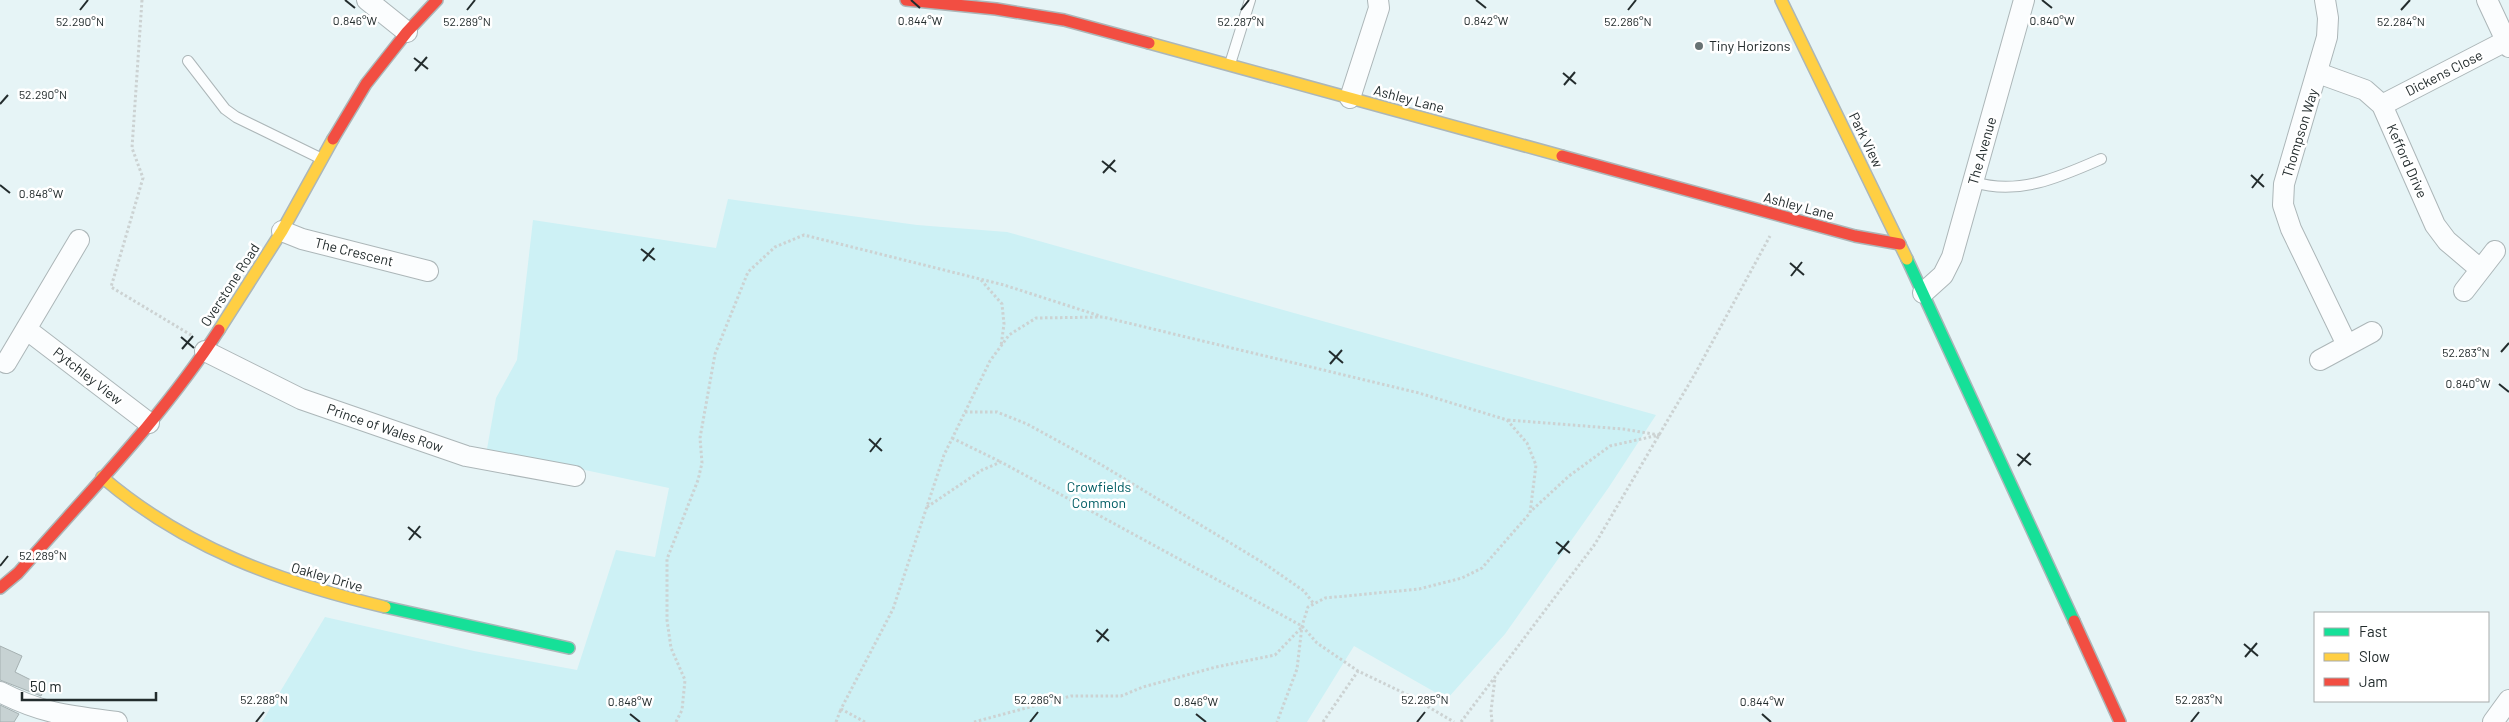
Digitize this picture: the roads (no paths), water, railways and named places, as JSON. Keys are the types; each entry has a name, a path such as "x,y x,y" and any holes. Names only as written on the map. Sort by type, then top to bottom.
{"street":[{"path":"367,0 407,32"},
{"name":"Overstone Road","path":"0,588 18,573 149,423 207,348 282,231 321,159 366,84 407,32 437,0"},
{"name":"Ashley Lane","path":"906,0 996,9 1064,20 1780,216 1855,236 1900,244"},
{"path":"1350,98 1379,8 1378,0"},
{"name":"Park View","path":"1781,0 1900,244 2120,722"},
{"name":"The Avenue","path":"1923,293 1943,275 1952,257 2024,0"},
{"name":"Thompson Way","path":"2325,0 2328,18 2327,37 2284,184 2283,205 2291,229 2347,345"},
{"name":"Dickens Close","path":"2382,105 2508,44 2487,0"},
{"name":"Kefford Drive","path":"2318,73 2365,90 2382,105 2435,225 2447,241 2480,269"},
{"name":"The Crescent","path":"282,231 302,239 428,270"},
{"path":"6,363 78,240"},
{"path":"2464,292 2495,250"},
{"name":"Pytchley View","path":"26,329 149,423"},
{"path":"2320,360 2372,332"},
{"name":"Prince of Wales Row","path":"207,348 302,399 466,456 575,476"},
{"name":"Oakley Drive","path":"102,477 139,508 171,529 246,566 288,582 366,603 527,641 568,648"},
{"path":"0,692 27,706 50,712 117,722"},
{"path":"2493,722 2509,700"}],"lane":[{"path":"1230,65 1250,0"},
{"path":"188,62 225,109 236,117 321,159"},
{"path":"1974,182 1987,186 2005,187 2031,185 2058,178 2101,159"}],"place":[{"name":"Tiny Horizons","path":"1699,46"}],"park label":[{"name":"Crowfields Common","path":"1099,496"}]}
